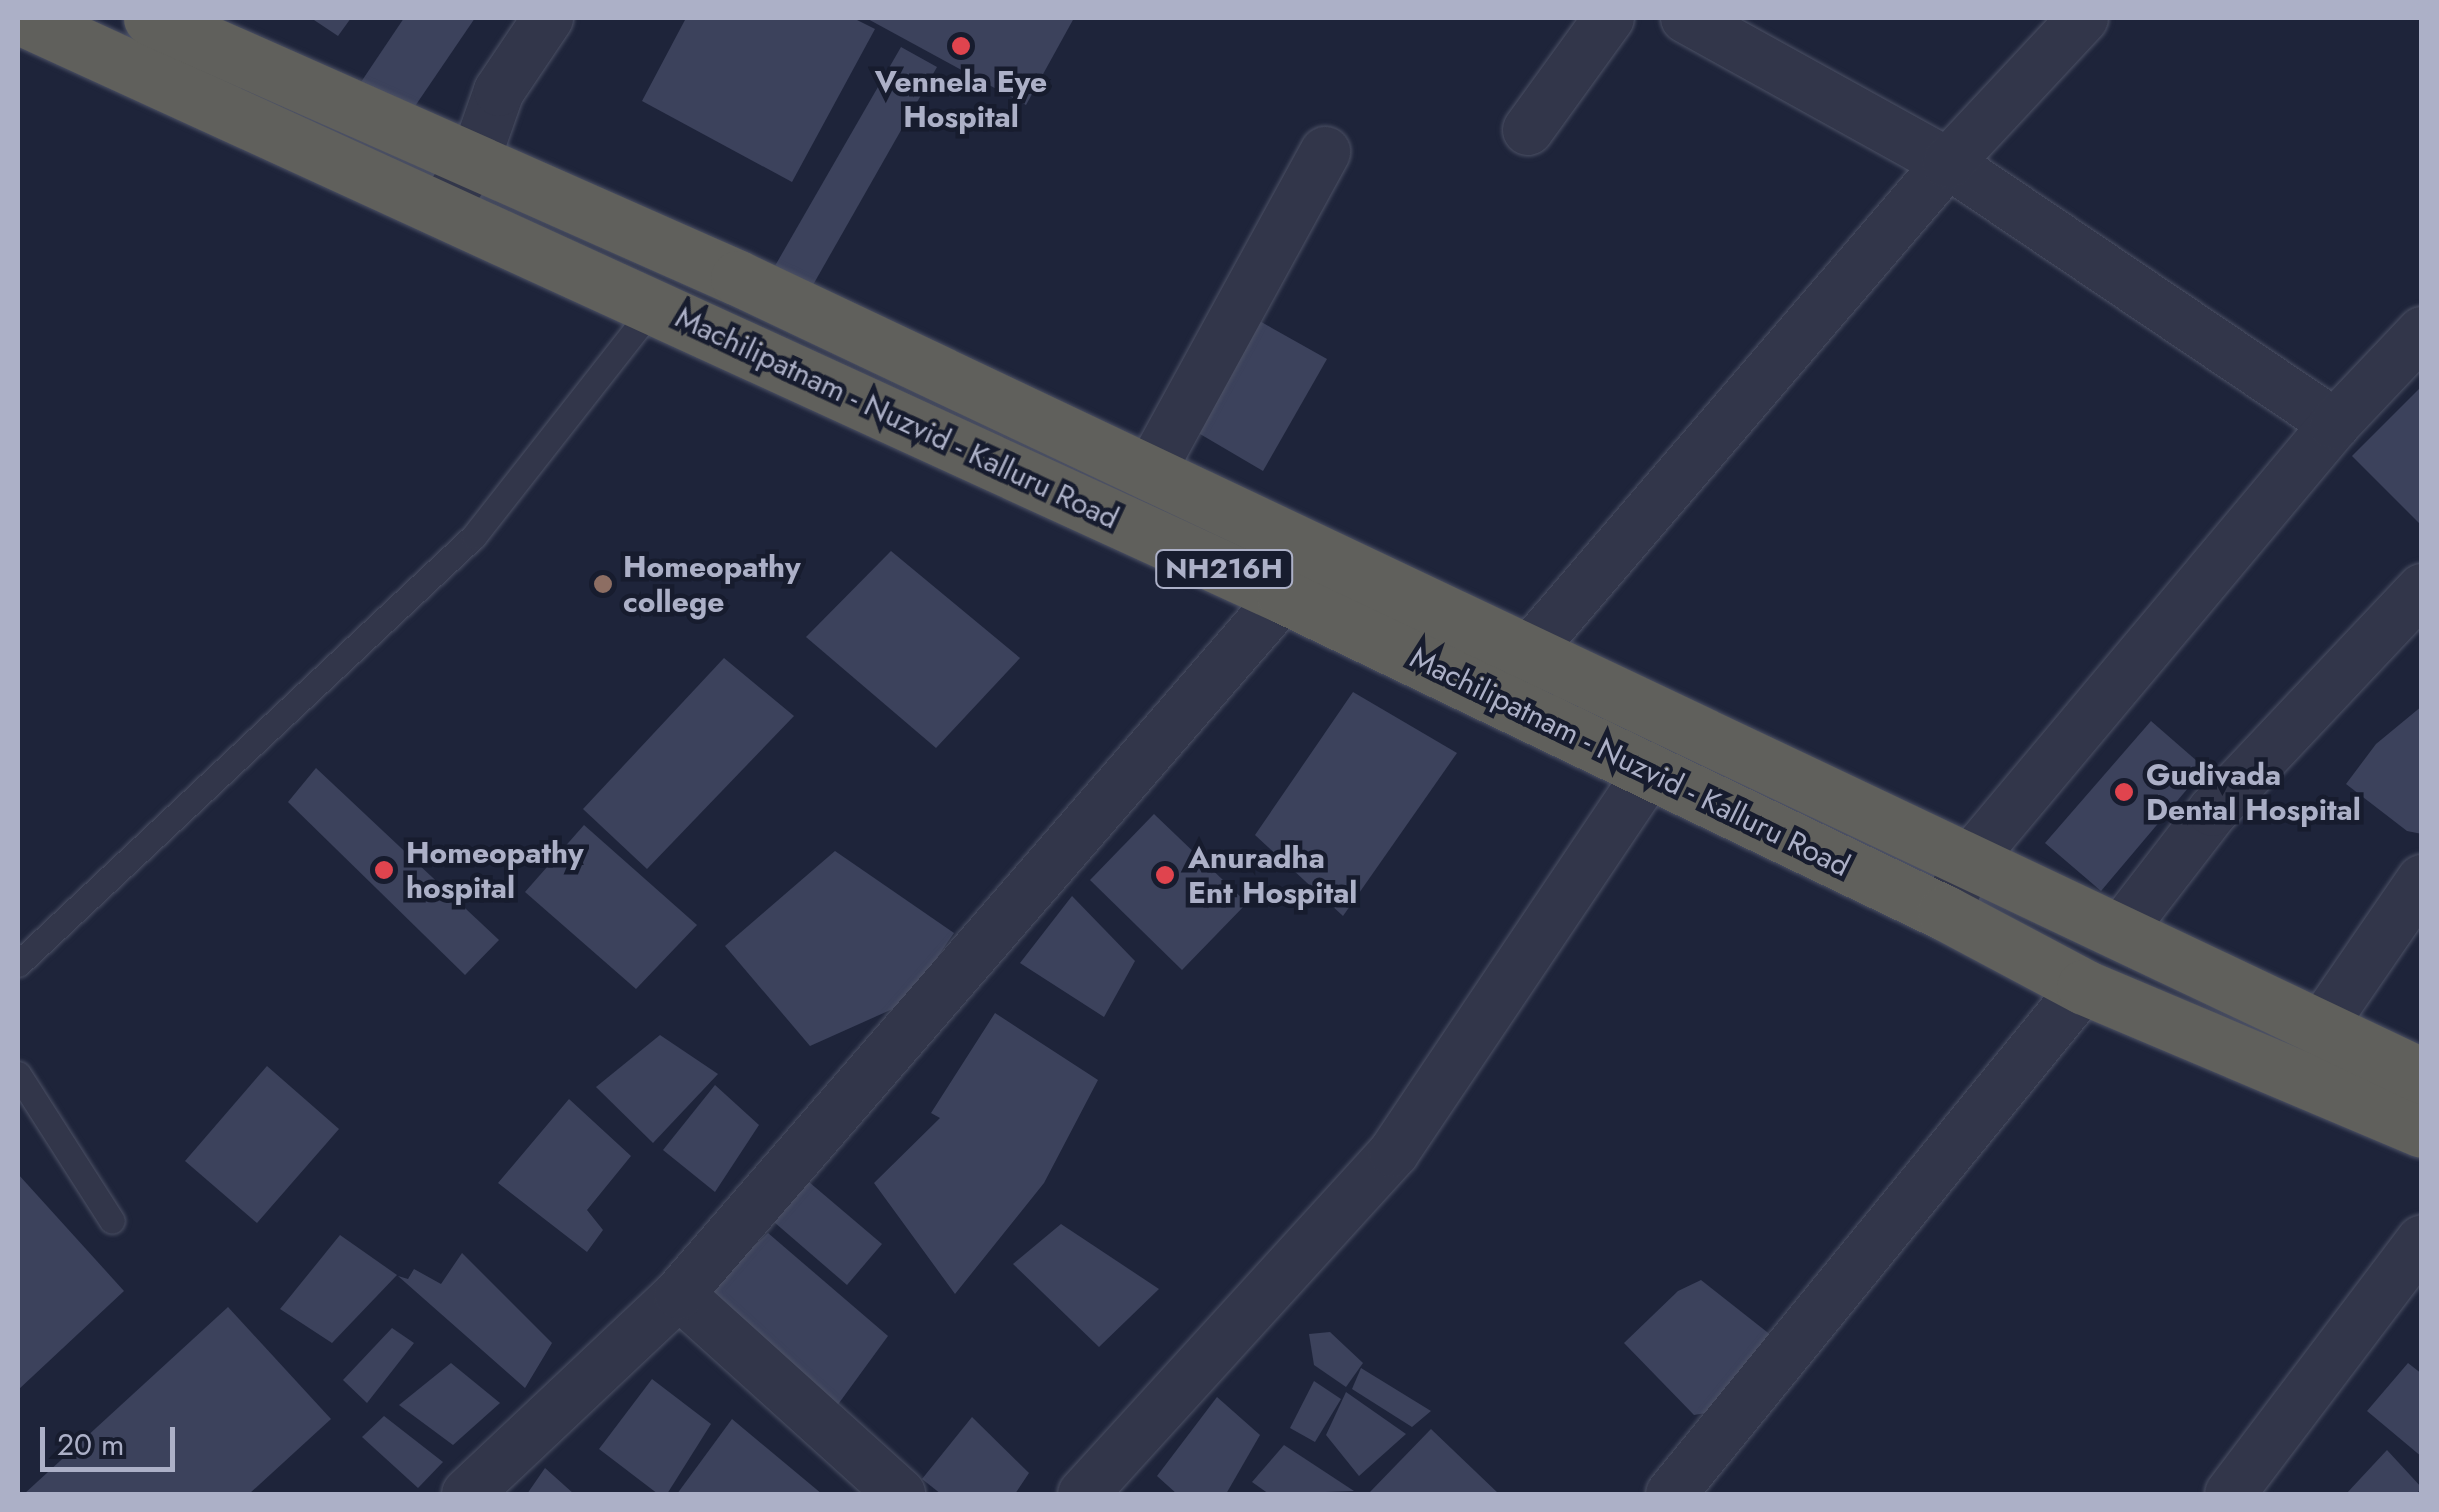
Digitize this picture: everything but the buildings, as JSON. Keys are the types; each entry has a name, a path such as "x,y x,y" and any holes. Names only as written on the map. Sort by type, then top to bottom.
{"highway":[{"name":"Machilipatnam - Nuzvid - Kalluru Road","path":"152,18 474,162 1531,649 2119,933 2323,1024 2422,1076"},
{"name":"Machilipatnam - Nuzvid - Kalluru Road","path":"23,22 656,304 854,402 1284,596 1945,913 2084,987 2422,1130"}],"street":[{"path":"441,208 474,162 499,91 548,18"},
{"path":"1528,130 1609,18"},
{"path":"1686,18 1948,163 2336,424"},
{"path":"1531,649 1948,163 2083,18"},
{"path":"1150,472 1325,152"},
{"path":"1945,913 1969,861 2336,424 2422,332"},
{"path":"2119,933 2212,811 2422,589"},
{"path":"468,1494 678,1294 1284,596"},
{"path":"1084,1494 1394,1152 1650,770"},
{"path":"2323,1024 2422,880"},
{"path":"1671,1494 2084,987"},
{"path":"2230,1494 2422,1240"},
{"path":"678,1294 900,1494"}],"lane":[{"path":"18,964 474,536 656,304"},
{"path":"18,1074 112,1220"}],"place":[{"name":"Vennela Eye Hospital","path":"961,46"},
{"name":"Homeopathy college","path":"603,584"},
{"name":"Gudivada Dental Hospital","path":"2124,792"},
{"name":"Homeopathy hospital","path":"384,870"},
{"name":"Anuradha Ent Hospital","path":"1165,875"}]}
